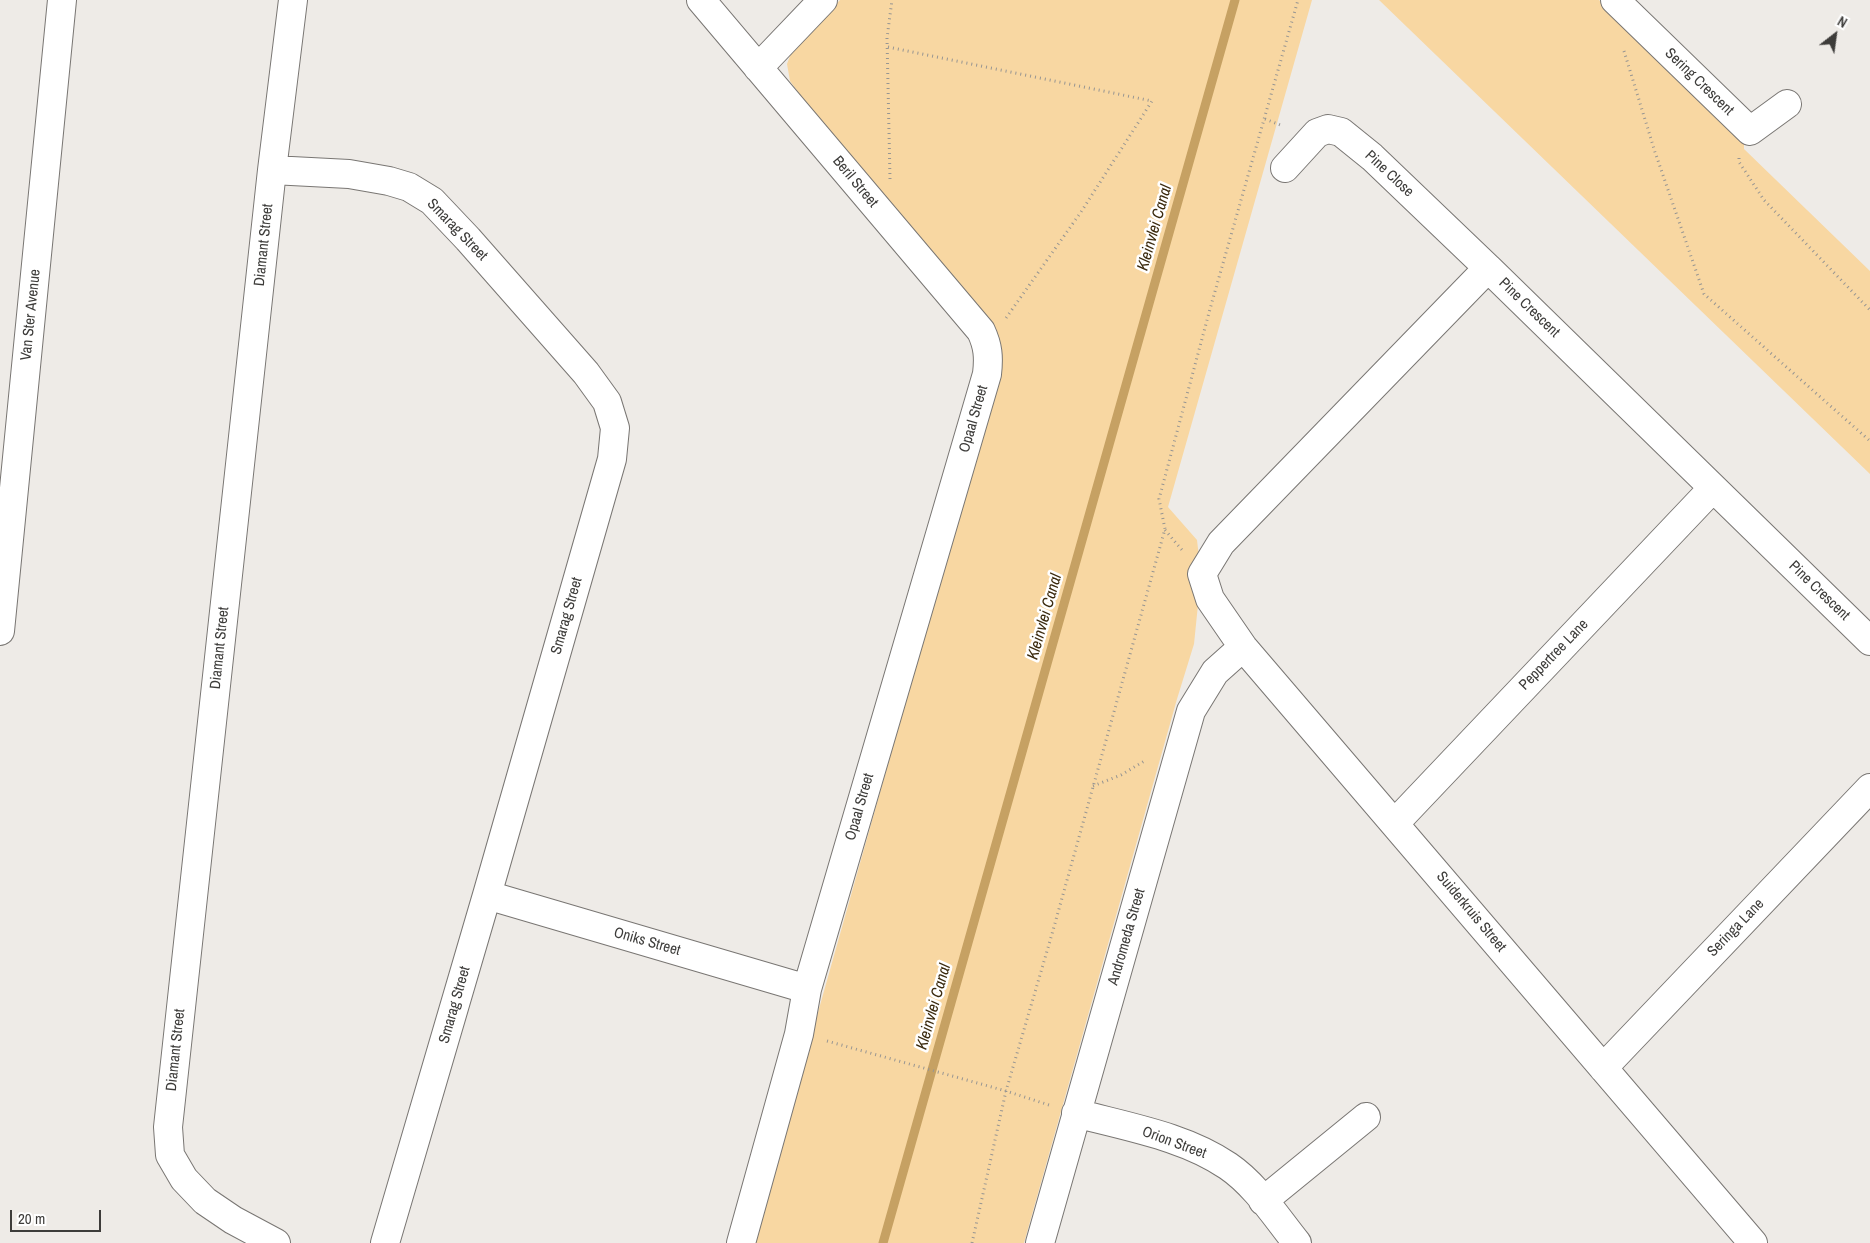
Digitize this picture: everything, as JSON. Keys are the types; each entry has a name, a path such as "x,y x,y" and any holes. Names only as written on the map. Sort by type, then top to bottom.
{"street":[{"name":"Van Ster Avenue","path":"0,631 62,0"},
{"name":"Diamant Street","path":"276,1243 233,1220 205,1201 184,1180 170,1155 168,1127 272,170 293,0"},
{"name":"Beril Street","path":"700,0 981,331 987,345 989,359 987,374"},
{"path":"758,68 823,0"},
{"name":"Sering Crescent","path":"1615,0 1750,131"},
{"path":"1750,131 1788,104"},
{"name":"Pine Close","path":"1285,168 1317,132 1328,129 1341,132 1372,157 1488,268"},
{"name":"Smarag Street","path":"272,170 349,174 389,181 409,188 432,201 586,373 607,402 615,428 612,459 487,895 384,1243"},
{"name":"Pine Crescent","path":"1202,574 1221,544 1488,268 1870,641"},
{"name":"Opaal Street","path":"741,1243 799,1034 807,989 987,374"},
{"name":"Peppertree Lane","path":"1395,822 1713,488"},
{"name":"Suiderkruis Street","path":"1202,574 1210,600 1243,647 1395,822 1753,1243"},
{"name":"Andromeda Street","path":"1040,1243 1191,711 1215,672 1243,647"},
{"name":"Seringa Lane","path":"1603,1068 1870,788"},
{"name":"Oniks Street","path":"487,895 807,989"},
{"name":"Orion Street","path":"1076,1113 1167,1137 1196,1148 1229,1167 1251,1186 1298,1243"},
{"path":"1263,1201 1366,1117"}],"path":[{"path":"888,222 891,162 888,47 892,0"},
{"path":"972,1243 1006,1091 1165,529 1159,499 1210,309 1298,0"},
{"path":"888,47 1152,101 1081,212 987,345"},
{"path":"1623,48 1654,152 1704,294 1870,441"},
{"path":"1750,131 1739,145 1739,162 1764,200 1870,310"},
{"path":"1092,786 1120,775 1156,754 1178,759"},
{"path":"799,1034 1006,1091 1076,1113"}],"shaded area":[{"path":"840,0 1312,0 1168,507 1197,540 1201,575 1194,644 1024,1243 753,1243 999,370 790,81 787,64 793,48"},
{"path":"1379,0 1599,0 1744,140 1744,149 1870,271 1870,474"}],"waterway":[{"name":"Kleinvlei Canal","path":"883,1243 1235,0"}]}
